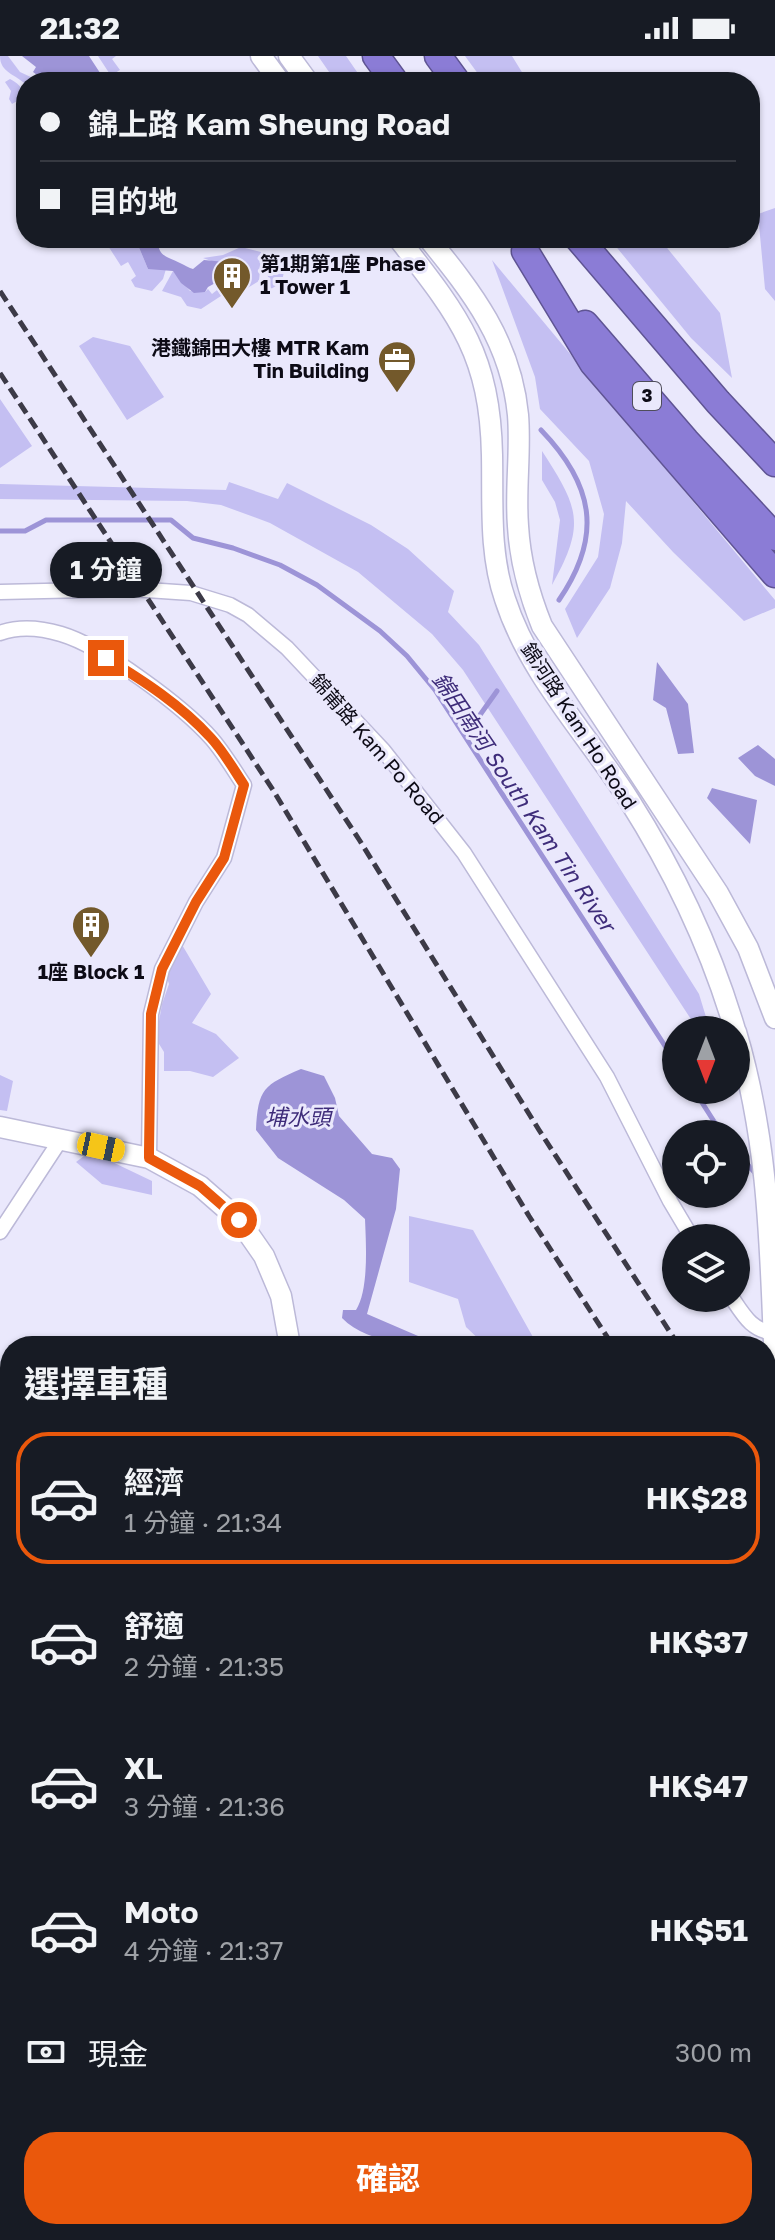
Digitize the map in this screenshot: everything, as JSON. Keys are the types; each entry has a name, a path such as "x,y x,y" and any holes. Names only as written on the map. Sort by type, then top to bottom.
{"highway":[{"path":"522,248 593,363 775,574"},
{"name":"3","path":"523,248 665,417 775,537"},
{"path":"587,248 718,402 775,463"}],"main road":[{"name":"錦河路 Kam Ho Road","path":"406,248 439,288 458,318 483,379 491,430 495,561 511,616 528,652 629,799 670,870 713,964 731,1016"},
{"name":"錦河路 Kam Ho Road","path":"436,248 481,305 507,366 518,415 518,525 521,551 532,602 542,626 718,893 748,948 775,1018"},
{"name":"錦河路 Kam Ho Road","path":"750,1086 763,1149 774,1333"},
{"path":"0,1127 149,1158 200,1186 239,1220 264,1256 281,1296 288,1336"}],"street":[{"name":"錦莆路 Kam Po Road","path":"0,592 146,589 191,593 230,605 277,638 383,750 464,853 607,1077 684,1224"},
{"path":"0,633 21,629 63,634 151,685 213,740 244,785 224,858 196,902 162,969 151,1014 149,1158"},
{"path":"0,1232 61,1139"},
{"path":"742,1312 751,1325 774,1333"}],"shaded area":[{"path":"0,56 8,56 20,72 16,72 16,77 1,62"},
{"path":"98,56 116,56 112,59 120,70 108,72"},
{"path":"318,56 346,56 357,72 329,72"},
{"path":"465,56 512,56 522,72 477,72"},
{"path":"10,79 16,83 16,102 12,104 9,99 11,91 5,82"},
{"path":"775,208 775,301 765,289 760,213"},
{"path":"109,248 139,248 148,269 166,269 163,279 152,291 135,287 131,280 136,276 128,262 121,266"},
{"path":"245,248 261,252 268,263 260,271 259,281 246,289 237,286 225,293 222,287 227,284 224,280 228,278 221,262 203,258"},
{"path":"617,248 667,248 720,313 732,378 691,338"},
{"path":"492,260 775,600 775,608 744,621 626,501 622,543 610,588 577,638 565,609 598,557 604,514 589,461 540,409 535,377"},
{"path":"280,264 284,271 282,282 271,289 267,273"},
{"path":"173,271 190,291 205,292 208,289 212,294 217,290 221,296 201,309 187,306 181,297 162,291"},
{"path":"93,337 130,346 164,397 127,420 79,346"},
{"path":"0,399 32,446 0,468"},
{"path":"542,451 564,487 574,516 570,546 552,585 560,520 555,502 542,480"},
{"path":"229,482 278,499 287,483 371,525 408,549 454,591 448,612 479,645 699,994 706,1016 689,1016 463,670 432,634 358,572 270,523 221,505 187,501 0,499 0,484 226,490"},
{"path":"181,943 211,994 192,1023 216,1034 239,1058 213,1077 190,1071 164,1071 164,1052 156,1039 169,984 159,955"},
{"path":"0,1075 13,1081 7,1111 0,1110"},
{"path":"84,1156 106,1159 152,1181 152,1195 102,1184 76,1162"},
{"path":"409,1216 473,1230 532,1336 475,1336 466,1327 458,1299 409,1282"}],"water":[{"path":"22,56 89,56 99,72 33,72 36,67"},
{"path":"139,248 159,248 164,255 193,269 204,260 225,262 230,267 230,275 208,287 205,292 194,293 181,283 173,271 148,269"},
{"path":"657,662 688,704 694,753 678,754 666,708 653,700"},
{"path":"758,745 775,759 775,786 755,776 738,758"},
{"path":"712,788 757,800 750,844 707,798"},
{"name":"埔水頭","path":"301,1069 324,1076 335,1098 339,1116 372,1154 392,1158 400,1169 396,1209 367,1314 418,1336 373,1336 342,1318 343,1310 356,1310 363,1291 365,1219 344,1200 278,1158 256,1130 261,1096 279,1079"}],"waterway":[{"path":"541,430 572,471 582,491 586,512 587,533 582,554 559,600"},
{"name":"錦田南河 South Kam Tin River","path":"0,531 25,531 46,520 171,520 193,538 280,565 317,585 380,631 407,656 435,690 662,1041"},
{"path":"465,736 497,691"},
{"name":"錦田南河 South Kam Tin River","path":"703,1104 713,1120"},
{"name":"錦田南河 South Kam Tin River","path":"750,1167 757,1175"}],"railway":[{"path":"0,291 360,841 539,1130 673,1336"},
{"path":"0,373 273,790 529,1216 607,1336"}],"place":[{"name":"第1期第1座 Phase 1 Tower 1","path":"232,310"},
{"name":"港鐵錦田大樓 MTR Kam Tin Building","path":"397,394"},
{"name":"1座 Block 1","path":"91,959"}],"route":[{"path":"106,658 151,685 200,727 213,740 244,785 224,858 196,902 162,969 151,1014 149,1151 149,1158 200,1186 239,1220"}]}
